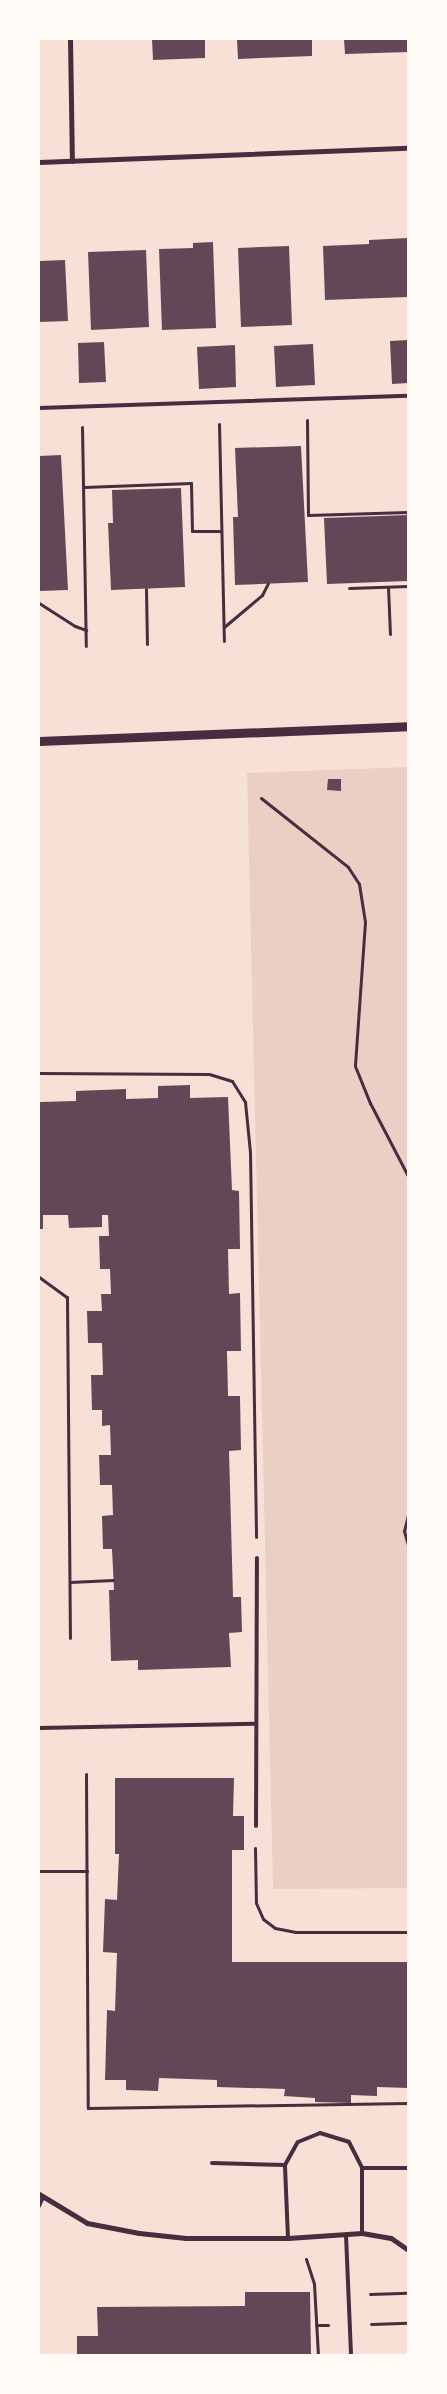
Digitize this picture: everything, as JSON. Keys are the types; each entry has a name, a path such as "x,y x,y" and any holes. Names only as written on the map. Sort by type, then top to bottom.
{"street":[{"path":"70,39 72,161"},
{"path":"39,162 408,148"},
{"path":"39,741 408,726"},
{"path":"41,2196 87,2222 139,2233 186,2238 298,2238 362,2233 390,2238 408,2250"}],"lane":[{"path":"39,408 408,396"},
{"path":"256,1826 257,1558"},
{"path":"39,1728 255,1724"},
{"path":"288,2238 285,2165 298,2142 320,2133 349,2142 362,2168 362,2233"},
{"path":"212,2163 285,2165"},
{"path":"362,2168 408,2168"},
{"path":"39,2206 41,2196"},
{"path":"346,2234 350,2294 351,2355"}],"path":[{"path":"306,400 308,515 408,512"},
{"path":"219,402 224,641"},
{"path":"82,407 86,646"},
{"path":"84,486 191,483 192,530 221,531"},
{"path":"224,627 262,595 268,583"},
{"path":"349,588 408,586"},
{"path":"388,588 390,634"},
{"path":"146,589 147,644"},
{"path":"39,603 75,626 86,630"},
{"path":"261,798 348,867 359,884 365,922 355,1066 370,1103 408,1176"},
{"path":"39,1074 209,1074 232,1081 246,1102 250,1162 257,1558"},
{"path":"39,1278 67,1297 70,1638"},
{"path":"408,1515 404,1531 408,1545"},
{"path":"70,1582 113,1580"},
{"path":"86,1774 88,2108 408,2104"},
{"path":"256,1826 254,1879 256,1903 263,1919 275,1928 296,1932 408,1932"},
{"path":"39,1871 87,1871"},
{"path":"298,2238 314,2284 318,2355"},
{"path":"350,2294 408,2293"}],"shaded area":[{"path":"408,767 408,1888 273,1889 247,773"}],"building":[{"path":"152,39 205,39 205,58 153,60"},
{"path":"237,39 312,39 312,56 238,59"},
{"path":"344,39 408,39 408,52 345,54"},
{"path":"408,238 408,297 325,300 323,246 369,244 369,240"},
{"path":"213,242 216,328 162,330 159,249 193,248 193,243"},
{"path":"289,246 292,325 241,327 238,248"},
{"path":"146,250 149,327 91,330 88,252"},
{"path":"65,260 68,321 39,322 39,261"},
{"path":"408,340 408,383 392,384 390,341"},
{"path":"104,342 106,382 79,383 78,343"},
{"path":"313,344 315,385 276,387 274,346"},
{"path":"235,345 236,387 199,389 197,347"},
{"path":"301,446 308,582 235,585 233,517 238,517 235,448"},
{"path":"61,455 68,590 39,591 39,456"},
{"path":"181,488 185,587 111,590 108,523 113,523 112,490"},
{"path":"408,515 408,581 327,584 324,518"},
{"path":"328,779 341,779 341,791 327,790"},
{"path":"190,1085 190,1098 228,1097 232,1190 239,1191 240,1249 228,1249 229,1294 240,1293 241,1351 227,1351 228,1396 240,1396 241,1450 229,1451 233,1597 241,1597 242,1632 229,1633 231,1667 138,1670 138,1660 111,1661 109,1590 114,1590 112,1549 103,1549 102,1516 113,1515 112,1485 100,1485 99,1455 111,1455 110,1425 102,1426 102,1410 92,1410 91,1375 103,1375 102,1343 88,1343 87,1311 102,1311 101,1294 111,1294 110,1269 100,1269 99,1236 109,1236 108,1215 102,1215 102,1227 69,1228 68,1215 43,1215 43,1229 39,1229 39,1102 76,1101 76,1091 126,1089 126,1099 158,1098 158,1086"},
{"path":"115,1778 234,1778 233,1816 244,1816 244,1850 232,1850 232,1962 408,1962 408,2088 377,2087 377,2096 351,2095 351,2103 315,2102 315,2098 284,2096 285,2089 217,2087 217,2080 159,2078 158,2091 126,2090 126,2080 105,2080 107,2010 115,2011 117,1953 103,1952 105,1899 117,1900 119,1854 115,1854"},
{"path":"245,2292 310,2292 311,2355 77,2355 77,2336 98,2336 97,2307 245,2306"}]}
